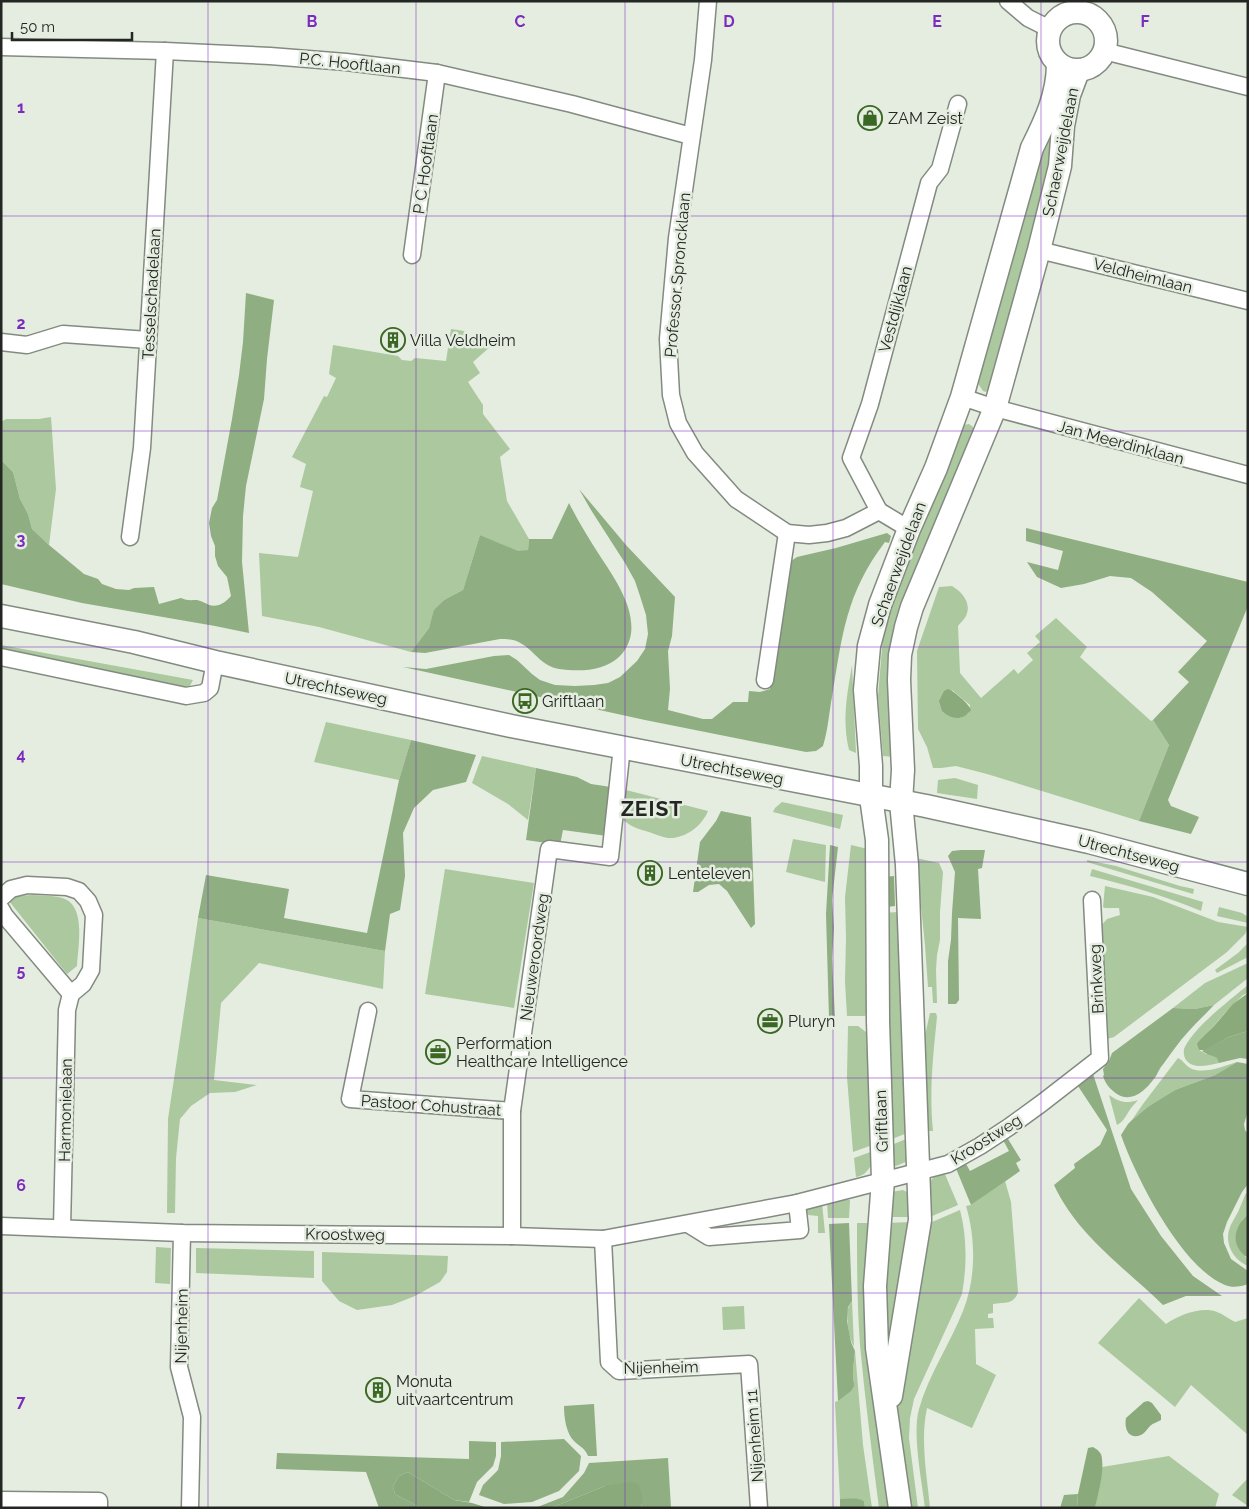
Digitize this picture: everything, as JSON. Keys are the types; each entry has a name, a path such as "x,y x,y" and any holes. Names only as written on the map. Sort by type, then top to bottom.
{"street":[{"name":"Professor Sproncklaan","path":"708,1 703,60 677,238 668,339 671,395 678,423 695,453 736,499 787,533"},
{"path":"1008,1 1028,18 1050,29"},
{"path":"1087,8 1104,30 1106,39 1104,50 1101,58 1087,69 1068,68 1052,58 1047,39 1050,29 1056,20 1066,13 1087,8"},
{"name":"P.C. Hooftlaan","path":"1,46 164,50 270,56 346,62 437,73 572,104 691,136"},
{"name":"Tesselschadelaan","path":"130,537 142,448 164,50"},
{"path":"1104,50 1248,86"},
{"name":"Schaerweijdelaan","path":"901,802 903,770 899,680 900,655 906,627 930,562 995,408 1039,250 1060,166 1063,126 1069,95 1068,68"},
{"name":"Schaerweijdelaan","path":"872,797 871,757 865,690 869,646 880,605 909,529 936,468 962,397 1032,148 1046,120 1058,75 1068,68"},
{"name":"P C Hooftlaan","path":"412,255 437,73"},
{"name":"Vestdijklaan","path":"879,511 851,458 870,404 930,183 940,170 958,104"},
{"name":"Veldheimlaan","path":"1039,250 1248,301"},
{"path":"1,342 27,345 64,334 148,340"},
{"path":"962,397 995,408"},
{"name":"Jan Meerdinklaan","path":"995,408 1248,475"},
{"path":"765,680 787,533 809,534 837,531 879,511 909,529"},
{"name":"Utrechtseweg","path":"1,616 134,642 215,662 511,726 926,806 1089,842 1248,884"},
{"path":"1,657 186,696 204,694 210,688 215,662"},
{"name":"Nieuweroordweg","path":"512,1236 512,1110 549,849 610,857 622,747"},
{"name":"Griftlaan","path":"872,797 877,840 878,1021 883,1180 875,1286 877,1348 900,1508"},
{"name":"Griftlaan","path":"891,1444 891,1391 920,1220 906,846 901,802"},
{"path":"1,898 11,889 26,885 67,886 79,891 88,901 94,915 91,970 83,984 71,994 1,909"},
{"name":"Brinkweg","path":"1092,900 1100,1058"},
{"name":"Harmonielaan","path":"62,1228 67,1010 71,994"},
{"name":"Pastoor Cohustraat","path":"368,1012 350,1099 512,1110"},
{"name":"Kroostweg","path":"1,1226 182,1233 603,1238 798,1203 948,1164 980,1146 1042,1103 1100,1058"},
{"path":"688,1224 709,1237 800,1230 798,1203"},
{"name":"Nijenheim","path":"182,1233 179,1367 192,1417 190,1508"},
{"name":"Nijenheim","path":"603,1238 609,1362 619,1371 749,1364"},
{"name":"Nijenheim 11","path":"749,1364 759,1508"},
{"path":"1,1500 99,1501 99,1508"}],"shaded area":[{"path":"1059,97 1054,159 993,385 986,392 983,391 975,379 1038,150"},
{"path":"246,293 274,300 264,399 246,486 243,516 242,562 249,633 82,603 1,584 1,460 13,472 20,499 28,514 32,529 84,574 116,589 129,590 154,587 159,604 181,598 202,601 216,606 231,596 227,577 218,566 209,523 212,508 217,500 232,419 243,342"},
{"path":"451,329 464,331 470,339 480,332 491,346 473,362 480,373 468,382 483,405 483,414 510,449 500,457 507,501 529,539 528,550 518,552 480,535 463,590 444,600 435,610 429,628 411,652 319,627 262,616 259,553 298,557 313,491 300,487 306,464 292,457 324,396 327,397 336,378 329,374 333,345 398,356 402,360 411,361 415,358 446,361"},
{"path":"51,417 56,489 49,545 32,529 28,514 20,499 13,472 1,460 1,422 6,419"},
{"path":"969,424 973,427 975,436 907,608 894,757 883,756 878,696 884,625 893,593 963,425"},
{"path":"579,489 626,545 675,597 672,636 668,651 670,689 668,710 703,719 712,719 733,702 748,702 749,691 760,692 770,689 783,574 788,563 797,557 887,533 891,536 889,543 885,542 872,561 854,597 839,654 823,746 816,751 806,752 645,720 403,667 426,669 494,656 509,655 540,680 555,685 575,686 608,683 620,677 637,661 645,649 648,634 646,615 635,581"},
{"path":"569,503 615,579 627,605 631,618 631,632 628,644 620,656 607,665 592,669 575,670 559,669 548,665 527,647 517,641 508,639 425,653 411,652 429,628 434,610 444,600 463,590 480,535 518,551 528,550 529,539 552,539"},
{"path":"1026,528 1248,582 1248,606 1168,800 1171,806 1199,817 1191,834 1139,821 1169,745 1153,720 1189,682 1178,672 1207,641 1152,592 1131,578 1110,576 1084,584 1061,588 1037,577 1027,562 1058,570 1063,551 1026,541"},
{"path":"952,586 959,591 967,602 968,611 958,626 960,673 981,698 1014,669 1018,674 1033,660 1027,653 1040,642 1035,636 1056,618 1087,647 1080,657 1151,721 1153,720 1169,745 1139,821 956,766 933,768 927,747 918,729 917,651 939,587","holes":["952,690 970,705 969,713 960,718"]},
{"path":"1,645 193,680 188,689 1,653"},
{"path":"852,665 856,753 849,750 846,728 846,707"},
{"path":"948,689 970,707 971,710 968,714 961,718 953,718 942,711 939,701 944,691"},
{"path":"326,722 411,740 399,780 314,762"},
{"path":"411,740 476,755 466,782 433,790 414,808 403,833 405,876 400,910 390,914 385,951 198,918 206,875 289,889 284,918 367,933 399,780"},
{"path":"482,756 536,768 528,820 508,804 472,783"},
{"path":"536,768 577,777 591,784 611,787 607,836 563,830 560,845 526,840"},
{"path":"955,778 978,785 977,799 937,793 938,780"},
{"path":"622,789 708,811 702,822 687,834 666,838 632,826 618,815"},
{"path":"782,802 843,815 840,829 773,812"},
{"path":"721,811 751,817 755,924 751,928 727,891 719,884 709,885 698,892 693,892 700,842"},
{"path":"793,839 826,845 825,882 786,872"},
{"path":"830,845 838,847 832,900 835,1018 829,1018 826,914"},
{"path":"851,845 868,849 867,1013 865,1016 847,1016 845,897"},
{"path":"985,850 982,868 978,869 981,919 958,918 959,1000 956,1004 948,1004 948,961 955,872 948,856 952,851"},
{"path":"916,858 939,863 943,872 940,940 936,970 937,1003 933,1003 932,987 928,987"},
{"path":"1087,860 1116,866 1194,889 1193,894 1087,862"},
{"path":"445,869 534,883 514,1008 425,994"},
{"path":"1092,869 1203,902 1201,911 1146,891 1090,876"},
{"path":"894,876 895,906 886,907 884,877"},
{"path":"1105,886 1153,897 1218,922 1248,927 1245,934 1227,952 1114,1037 1107,1039 1104,1034 1101,926 1107,919 1120,915 1119,908 1103,907"},
{"path":"33,895 65,899 72,904 76,911 79,929 77,966 67,974 9,901 13,896"},
{"path":"1219,907 1242,913 1248,917 1248,923 1217,916"},
{"path":"899,912 910,1132 884,1142 881,913"},
{"path":"198,918 385,951 383,989 259,963 221,1003 214,1080 257,1085 235,1092 210,1093 191,1106 180,1119 176,1158 175,1213 167,1213 168,1119"},
{"path":"1248,943 1248,957 1217,973 1215,970"},
{"path":"1248,963 1248,978 1214,1005 1195,1009 1173,1008 1205,983"},
{"path":"1248,985 1248,993 1243,995 1224,1014 1198,1044 1199,1050 1218,1058 1219,1063 1197,1066 1189,1063 1185,1058 1184,1052 1191,1037 1214,1013"},
{"path":"1248,993 1248,1031 1229,1037 1205,1050 1199,1050 1197,1044 1199,1041 1233,1004"},
{"path":"1214,1005 1184,1036 1142,1092 1127,1097 1122,1096 1112,1090 1105,1082 1103,1069 1112,1053 1173,1008 1195,1009"},
{"path":"930,1013 936,1013 937,1017 931,1088 933,1131 921,1131 922,1049"},
{"path":"848,1026 858,1026 866,1032 868,1064 872,1064 875,1144 853,1152 847,1077"},
{"path":"1248,1031 1248,1059 1240,1058 1219,1063 1217,1058 1202,1051 1229,1037"},
{"path":"1178,1058 1190,1068 1201,1071 1237,1062 1215,1075 1175,1090 1149,1106 1132,1120 1143,1104"},
{"path":"1237,1062 1248,1064 1248,1111 1244,1124 1248,1134 1248,1184 1227,1222 1223,1234 1224,1243 1231,1259 1248,1271 1248,1284 1233,1287 1225,1285 1209,1275 1177,1241 1149,1197 1121,1135 1128,1124 1149,1106 1175,1090 1215,1075"},
{"path":"1093,1074 1131,1189 1161,1236 1193,1276 1222,1296 1186,1296 1163,1305 1088,1235 1064,1203 1054,1185 1075,1168 1074,1164 1100,1145 1107,1130 1078,1086"},
{"path":"1109,1095 1123,1102 1138,1100 1117,1125"},
{"path":"1009,1135 1008,1139 1021,1160 1016,1163 1020,1171 971,1205 955,1166 965,1162 970,1171 1009,1151 1003,1140"},
{"path":"911,1137 908,1161 896,1166 890,1164 884,1148"},
{"path":"876,1150 867,1171 856,1177 854,1158"},
{"path":"944,1172 958,1205 930,1217 928,1184 933,1178"},
{"path":"1005,1181 1011,1202 1018,1292 1011,1301 993,1304 993,1313 988,1314 988,1318 993,1318 994,1328 975,1329 976,1364 996,1375 972,1428 927,1408 924,1445 930,1508 925,1508 917,1444 917,1419 923,1396 958,1323 970,1286 973,1245 966,1206 971,1205"},
{"path":"903,1190 911,1194 913,1217 885,1217 891,1192"},
{"path":"1246,1193 1248,1195 1248,1214 1242,1220 1245,1257 1248,1258 1248,1266 1235,1256 1228,1241 1229,1230"},
{"path":"843,1199 850,1200 849,1218 828,1218 827,1202"},
{"path":"822,1203 825,1233 818,1233 818,1216 808,1215 806,1211 808,1207"},
{"path":"960,1210 966,1252 962,1294 914,1399 910,1418 909,1438 918,1508 908,1508 895,1411 922,1223 932,1222"},
{"path":"1248,1214 1248,1258 1238,1248 1236,1237 1239,1225"},
{"path":"913,1222 890,1372 880,1314 885,1223"},
{"path":"849,1223 852,1301 848,1307 847,1321 851,1342 855,1351 854,1386 851,1391 838,1401 829,1224"},
{"path":"857,1223 872,1223 891,1508 879,1508 869,1426 859,1330"},
{"path":"156,1247 171,1248 170,1284 155,1283"},
{"path":"196,1248 314,1251 314,1278 196,1273"},
{"path":"322,1252 448,1256 447,1272 440,1282 415,1296 392,1305 357,1310 339,1301 322,1281"},
{"path":"1139,1298 1166,1324 1177,1317 1205,1310 1222,1314 1235,1322 1248,1318 1248,1435 1191,1385 1175,1407 1098,1343"},
{"path":"852,1301 854,1346 849,1333 847,1317 848,1308"},
{"path":"744,1306 745,1329 723,1330 722,1307"},
{"path":"855,1351 863,1445 872,1508 865,1508 864,1501 858,1499 840,1499 835,1402 838,1401 854,1381"},
{"path":"1144,1402 1152,1403 1161,1415 1161,1420 1151,1425 1141,1435 1133,1436 1126,1429 1126,1418"},
{"path":"594,1404 597,1456 588,1456 569,1434 564,1406"},
{"path":"564,1439 581,1456 579,1471 559,1491 532,1502 504,1504 479,1495 483,1485 498,1470 501,1442"},
{"path":"469,1441 496,1442 496,1456 493,1466 477,1482 469,1502 454,1500 408,1472 399,1476 393,1486 395,1494 421,1508 379,1508 366,1472 276,1469 277,1453 469,1459"},
{"path":"1093,1447 1102,1457 1102,1471 1095,1508 1077,1508 1078,1494 1088,1448"},
{"path":"1169,1456 1219,1494 1215,1508 1095,1508 1102,1467"},
{"path":"668,1458 671,1508 640,1508 642,1504 605,1486 551,1508 535,1508 563,1497 584,1473 589,1463"},
{"path":"408,1472 454,1500 488,1508 421,1508 395,1494 393,1486 399,1476"},
{"path":"1248,1478 1248,1506 1232,1495"},
{"path":"631,1482 638,1484 642,1499 640,1508 551,1508 605,1486"},
{"path":"1078,1494 1077,1508 1060,1508 1064,1495"},
{"path":"840,1499 864,1501 865,1508 840,1508"}],"place":[{"name":"ZAM Zeist","path":"870,118"},
{"name":"Villa Veldheim","path":"393,340"},
{"name":"Griftlaan","path":"525,701"},
{"name":"Lenteleven","path":"650,873"},
{"name":"Pluryn","path":"770,1021"},
{"name":"Performation Healthcare Intelligence","path":"438,1052"},
{"name":"Monuta uitvaartcentrum","path":"378,1390"}],"district":[{"name":"ZEIST","path":"652,809"}]}
